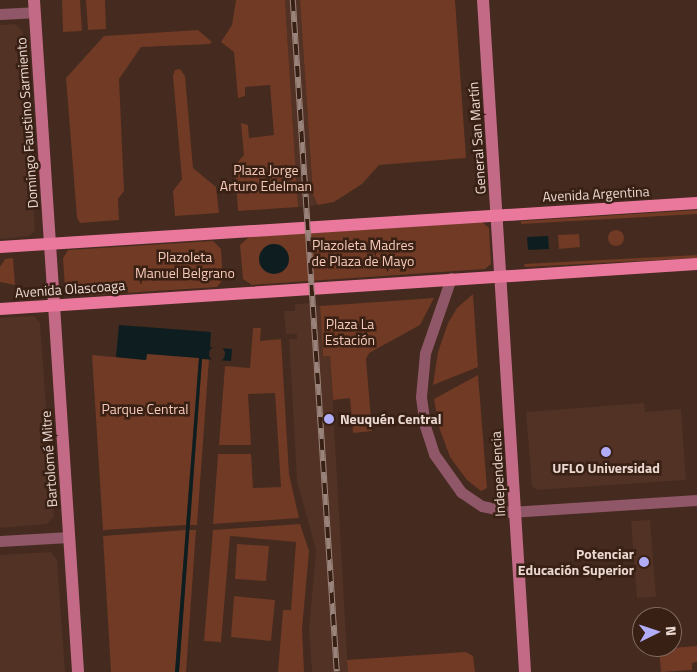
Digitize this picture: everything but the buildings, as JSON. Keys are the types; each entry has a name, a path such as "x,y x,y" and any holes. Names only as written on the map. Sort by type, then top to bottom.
{"main road":[{"name":"General San Martín","path":"483,0 501,274"},
{"name":"Domingo Faustino Sarmiento","path":"34,6 49,243"},
{"name":"Avenida Argentina","path":"497,215 697,203"},
{"path":"0,247 497,215"},
{"name":"Bartolomé Mitre","path":"49,243 78,672"},
{"path":"501,274 697,264"},
{"name":"Avenida Olascoaga","path":"0,309 501,274"},
{"name":"Independencia","path":"501,274 525,672"}],"street":[{"path":"0,14 34,6"},
{"path":"451,278 422,367 425,426 434,454 456,488 482,506 516,512 697,500"},
{"path":"0,542 69,537"}],"shaded area":[{"path":"285,0 300,0 313,195 318,205 298,207"},
{"path":"15,24 23,32 35,230 29,236 0,239 0,25"},
{"path":"548,236 549,249 528,250 527,237"},
{"path":"274,244 284,249 289,259 284,269 274,274 264,269 259,259 264,249"},
{"path":"309,303 320,306 323,356 330,355 348,672 312,672 309,629 316,550 297,481 289,339 297,339 297,334 286,334 284,311 295,311 295,304"},
{"path":"34,316 40,323 54,517 47,524 0,528 0,318"},
{"path":"119,325 211,332 210,347 232,349 231,361 202,359 179,672 175,672 199,358 147,354 146,360 116,357"},
{"name":"UFLO Universidad","path":"644,403 645,412 681,409 686,480 537,490 532,486 526,412"},
{"name":"Potenciar Educación Superior","path":"650,520 656,597 637,598 631,521"},
{"path":"51,552 57,560 65,672 0,672 0,555"}],"green space":[{"path":"62,0 80,0 82,31 63,32"},
{"path":"86,0 105,0 106,29 88,30"},
{"name":"Plaza Jorge Arturo Edelman","path":"236,0 285,0 298,207 238,211 235,165 244,155 241,123 248,125 249,138 274,135 270,85 245,87 245,96 238,98 234,52 221,42 232,25"},
{"path":"300,0 455,0 466,158 379,165 362,184 334,202 318,205 313,195"},
{"path":"198,30 212,42 210,44 141,47 119,79 124,191 118,199 119,220 80,223 77,218 66,78 104,36"},
{"name":"Plaza Jorge Arturo Edelman","path":"180,69 185,76 193,168 216,187 219,213 175,216 173,191 182,179 173,76 175,70"},
{"path":"697,210 697,214 521,224 521,221"},
{"name":"Plazoleta Madres de Plaza de Mayo","path":"482,222 489,228 491,264 485,269 252,285 243,279 240,245 249,237"},
{"path":"613,230 619,230 624,235 622,244 613,246 608,241 608,235"},
{"path":"579,234 580,247 559,249 558,235"},
{"name":"Plazoleta Manuel Belgrano","path":"213,241 221,249 223,280 217,287 79,296 70,295 65,289 63,258 68,250"},
{"path":"697,255 697,258 525,267 524,264"},
{"path":"13,258 15,285 0,282 0,267 5,259"},
{"path":"473,294 478,367 433,385 438,352 448,323 457,308"},
{"name":"Plaza La Estación","path":"434,298 420,325 369,353 366,359 372,431 353,433 350,398 333,400 330,356 323,356 320,306"},
{"name":"Parque Central","path":"253,328 261,328 260,341 281,339 289,474 299,518 213,524 218,454 251,454 253,488 281,487 275,393 248,394 251,445 219,445 225,366 250,368"},
{"name":"Parque Central","path":"147,353 199,358 186,525 103,530 92,355 146,360"},
{"path":"202,359 209,359 197,525 190,525"},
{"path":"478,375 487,488 481,491 467,480 450,457 439,427 434,399"},
{"path":"300,524 309,551 302,629 304,672 278,672 283,610 291,610 296,542 230,536 221,642 204,641 213,530"},
{"path":"186,530 175,672 111,672 103,536"},
{"path":"189,530 196,530 186,672 179,672"},
{"path":"237,544 269,546 266,581 235,579"},
{"path":"234,596 275,600 271,641 231,637"},
{"path":"697,646 697,662 692,663 692,670 661,672 660,657 682,657 682,647"},
{"path":"466,652 473,656 475,672 348,672 347,660"}],"pier":[{"path":"217,346 223,348 225,354 223,360 217,362 211,360 209,354 211,348"}],"railway":[{"path":"293,0 337,672"}],"place":[{"name":"Neuquén Central","path":"329,419"},
{"name":"UFLO Universidad","path":"606,452"},
{"name":"Potenciar Educación Superior","path":"644,562"}]}
